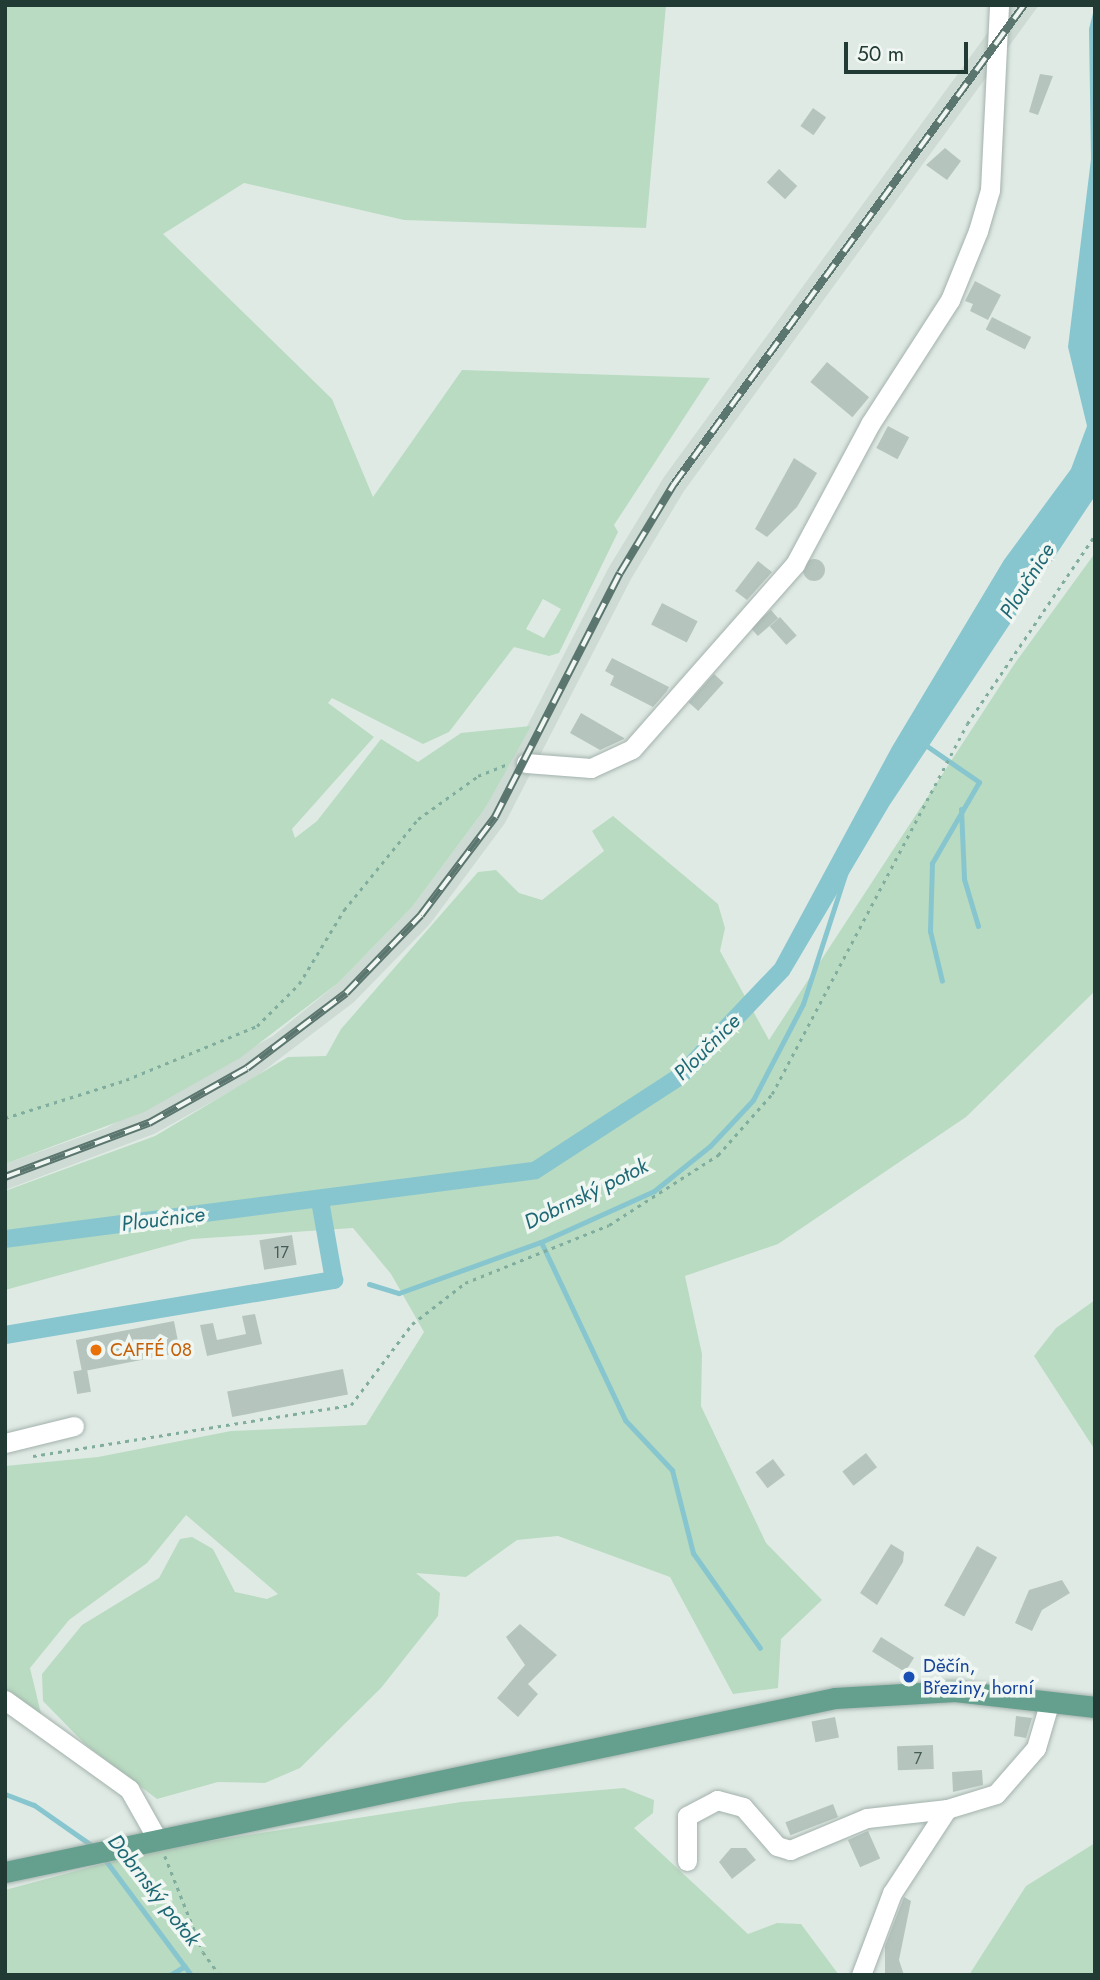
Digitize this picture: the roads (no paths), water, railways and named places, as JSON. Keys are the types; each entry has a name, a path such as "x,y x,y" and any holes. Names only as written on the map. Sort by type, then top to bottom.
{"main road":[{"path":"5,1872 156,1837 835,1698 956,1691 1049,1704 1095,1707"}],"street":[{"path":"526,764 591,768 632,749 795,564 870,424 950,300 978,231 990,190 999,5"},
{"path":"5,1443 74,1426"},
{"path":"5,1700 129,1789 156,1837"},
{"path":"687,1861 687,1816 717,1800 743,1807 777,1846 790,1850 867,1818 947,1809 996,1794 1024,1767 1049,1704"},
{"path":"861,1975 892,1893 947,1809"}],"water":[{"name":"Ploučnice","path":"1095,5 1095,496 889,806 789,975 686,1083 538,1179 5,1248 5,1230 532,1162 675,1069 775,964 892,747 1004,560 1071,469 1087,426 1068,347 1091,159 1089,29"}],"waterway":[{"path":"924,744 979,782 932,863 930,931 942,981"},
{"path":"961,809 964,879 978,926"},
{"name":"Dobrnský potok","path":"369,1284 399,1293 541,1242 654,1191 710,1146 753,1100 803,1004 846,872"},
{"name":"Dobrnský potok","path":"5,1335 334,1280 320,1201"},
{"path":"541,1242 625,1420 672,1470 693,1553 760,1648"},
{"name":"Dobrnský potok","path":"5,1794 34,1805 94,1847"},
{"name":"Dobrnský potok","path":"103,1857 191,1975"},
{"path":"170,1975 185,1966"}],"railway":[{"path":"5,1177 149,1123 247,1068 346,993 421,915 495,817 620,573 674,484 1024,5"}],"place":[{"name":"CAFFÉ 08","path":"96,1350"},
{"name":"Děčín, Březiny, horní","path":"909,1677"}]}
